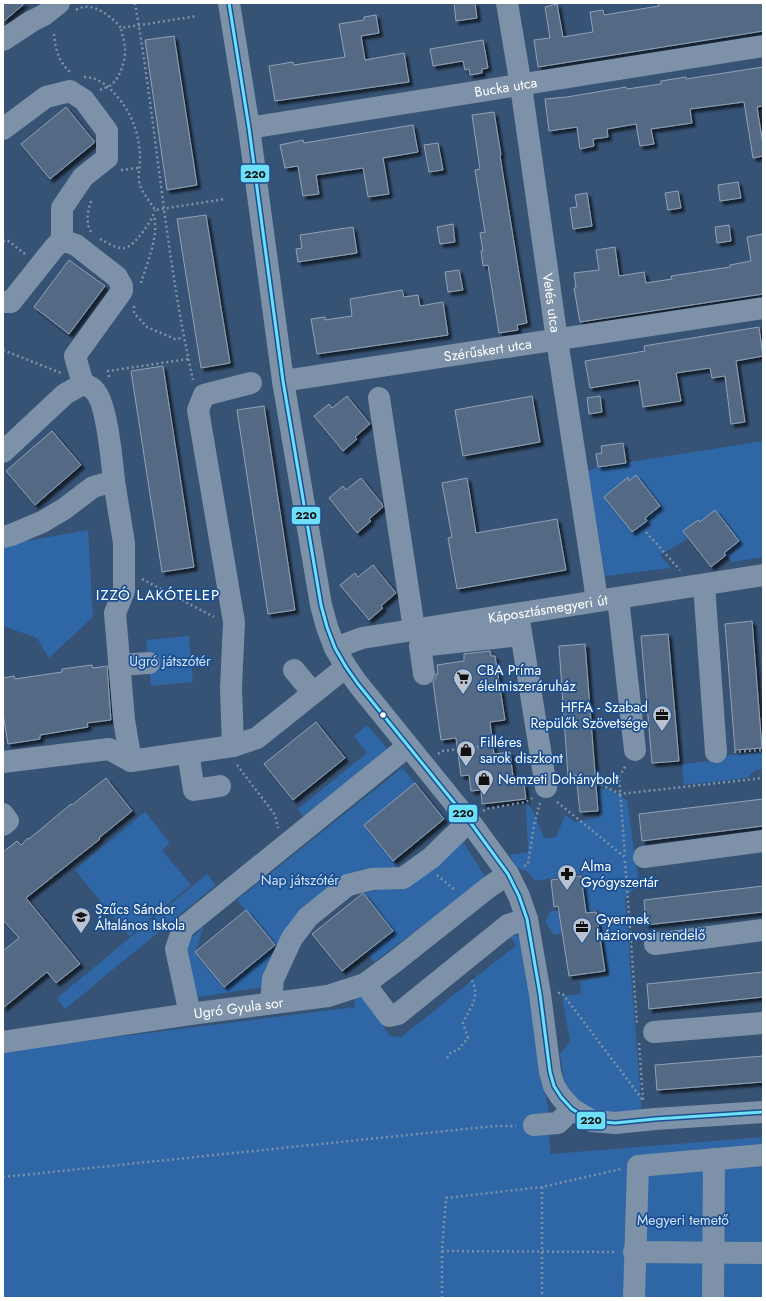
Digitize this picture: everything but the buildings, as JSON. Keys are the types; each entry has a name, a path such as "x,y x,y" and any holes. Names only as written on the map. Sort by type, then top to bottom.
{"street":[{"path":"229,3 249,128 283,381 321,605 335,648 358,684 469,821 508,874 519,896 527,918 540,994 550,1072 554,1086 561,1097 572,1109 592,1121 614,1123 645,1110 655,1119 763,1112"},
{"name":"Vetés utca","path":"508,3 557,340 595,586 596,602"},
{"path":"3,40 32,21 65,8"},
{"name":"Bucka utca","path":"249,128 521,86 763,46"},
{"path":"3,129 46,97 70,91 84,100 107,131 107,158 83,177 62,208 62,240 11,302 3,302"},
{"path":"62,240 76,245 87,242 117,277 129,294"},
{"path":"129,294 122,291 75,356 83,384 94,390 99,397 106,419 124,543 124,591 115,613 124,720 131,761"},
{"name":"Szérűskert utca","path":"283,381 763,308"},
{"path":"233,746 231,688 234,622 198,410 204,395 251,383"},
{"path":"3,452 65,394 83,384"},
{"path":"379,398 414,629"},
{"path":"3,536 11,535 42,522 64,509 92,487 114,481"},
{"name":"Káposztásmegyeri út","path":"335,648 362,638 414,629 763,575"},
{"path":"694,586 716,752"},
{"path":"618,598 635,750"},
{"path":"518,614 546,788"},
{"path":"424,674 420,646 521,635"},
{"path":"119,665 148,663"},
{"path":"3,762 109,749 131,761 233,746 257,738 346,667"},
{"path":"294,670 313,693"},
{"path":"190,1014 176,949 183,928 408,746"},
{"path":"188,753 194,790 220,786"},
{"path":"3,814 8,821 3,825"},
{"path":"270,1002 273,979 292,938 308,917 348,885 372,879 403,878 431,858 469,821"},
{"path":"634,858 763,841"},
{"name":"Ugró Gyula sor","path":"3,1042 270,1002 328,996 365,984 508,874"},
{"path":"365,984 389,1016 398,1014 508,926 527,918"},
{"path":"656,944 763,930"},
{"path":"644,1033 763,1023"},
{"path":"534,1125 558,1123 572,1109"},
{"path":"634,1298 634,1252 638,1166 763,1155"},
{"path":"713,1298 712,1253 714,1159"},
{"path":"634,1252 763,1253"}],"path":[{"path":"76,3 83,7"},
{"path":"110,382 108,371 188,359 163,208 135,3"},
{"path":"65,8 87,6 102,12 114,20 121,28 125,45 123,64 113,84 90,94 84,100"},
{"path":"121,28 197,16"},
{"path":"32,21 38,28 54,34 57,29"},
{"path":"94,195 89,207 89,229 87,242 127,248 136,241 154,216"},
{"path":"163,208 225,199"},
{"path":"155,210 154,216 156,225 151,251 138,290 129,294 134,313 147,327 175,339 184,338"},
{"path":"3,241 7,240 40,266"},
{"path":"3,350 66,375 83,384"},
{"path":"646,532 694,586"},
{"path":"124,579 138,578 225,622 234,622"},
{"path":"424,765 442,751 538,740"},
{"path":"233,746 236,764 275,815 280,838 286,845"},
{"path":"716,752 763,750"},
{"path":"645,1110 644,1033 634,858 620,794 619,777 591,780 620,794 763,778"},
{"path":"546,788 552,797 634,858"},
{"path":"508,874 528,864 534,825 546,788"},
{"path":"425,862 469,903"},
{"path":"447,1058 451,1052 458,1050 468,1038 463,1023 477,994 475,985 461,964"},
{"path":"540,994 562,993 645,1110"},
{"path":"3,1177 494,1126 534,1125"},
{"path":"442,1298 442,1251 446,1198 542,1187 638,1166"},
{"path":"542,1187 542,1298"},
{"path":"442,1251 634,1252"}],"green space":[{"path":"763,441 763,557 732,562 724,553 739,541 715,510 700,522 698,520 683,531 689,538 660,555 671,568 605,576 588,471 598,467"},
{"path":"88,530 93,617 49,658 37,638 3,626 3,543 9,544"},
{"name":"Ugró játszótér","path":"189,636 193,682 151,686 146,640"},
{"path":"367,725 391,753 307,821 298,809 367,753 354,736"},
{"path":"762,752 763,769 755,770 747,778 684,785 682,764 712,761 722,756"},
{"name":"Nap játszótér","path":"402,768 415,783 393,861 398,867 360,870 337,883 263,987 194,998 183,946 204,926 195,952 224,987 275,945 237,900"},
{"path":"608,788 627,800 639,884 625,897 642,1114 602,1115 571,1096 564,1080 560,1054 570,1041 562,996 581,994 580,981 609,976 599,910 560,916 562,933 554,935 545,922 551,911 586,907 582,873 535,881 528,872 516,867 510,855 528,852 526,802 533,811 544,838 556,837 565,815 575,822 600,817 597,790"},
{"path":"145,812 170,843 162,850 191,885 129,936 75,870"},
{"path":"462,840 486,878 374,962 366,952 393,930 364,893 409,882"},
{"path":"207,874 216,885 65,1009 57,998"},
{"name":"Megyeri temető","path":"509,935 516,935 522,939 549,1115 550,1154 763,1137 763,1298 3,1298 3,1051 355,1007 354,996 362,995 390,1036 401,1037 516,945"}],"transit line":[{"name":"220","path":"229,3 249,128 283,381 321,605 335,648 358,684 473,826 508,874 519,896 527,919 540,994 550,1072 554,1086 561,1097 572,1109 592,1121 615,1123 763,1112"}],"place":[{"name":"CBA Príma élelmiszeráruház","path":"463,695"},
{"name":"HFFA - Szabad Repülők Szövetsége","path":"662,732"},
{"name":"Filléres sarok diszkont","path":"466,767"},
{"name":"Nemzeti Dohánybolt","path":"484,796"},
{"name":"Alma Gyógyszertár","path":"567,891"},
{"name":"Szűcs Sándor Általános Iskola","path":"81,934"},
{"name":"Gyermek háziorvosi rendelő","path":"582,944"}],"district":[{"name":"IZZÓ LAKÓTELEP","path":"158,595"}]}
